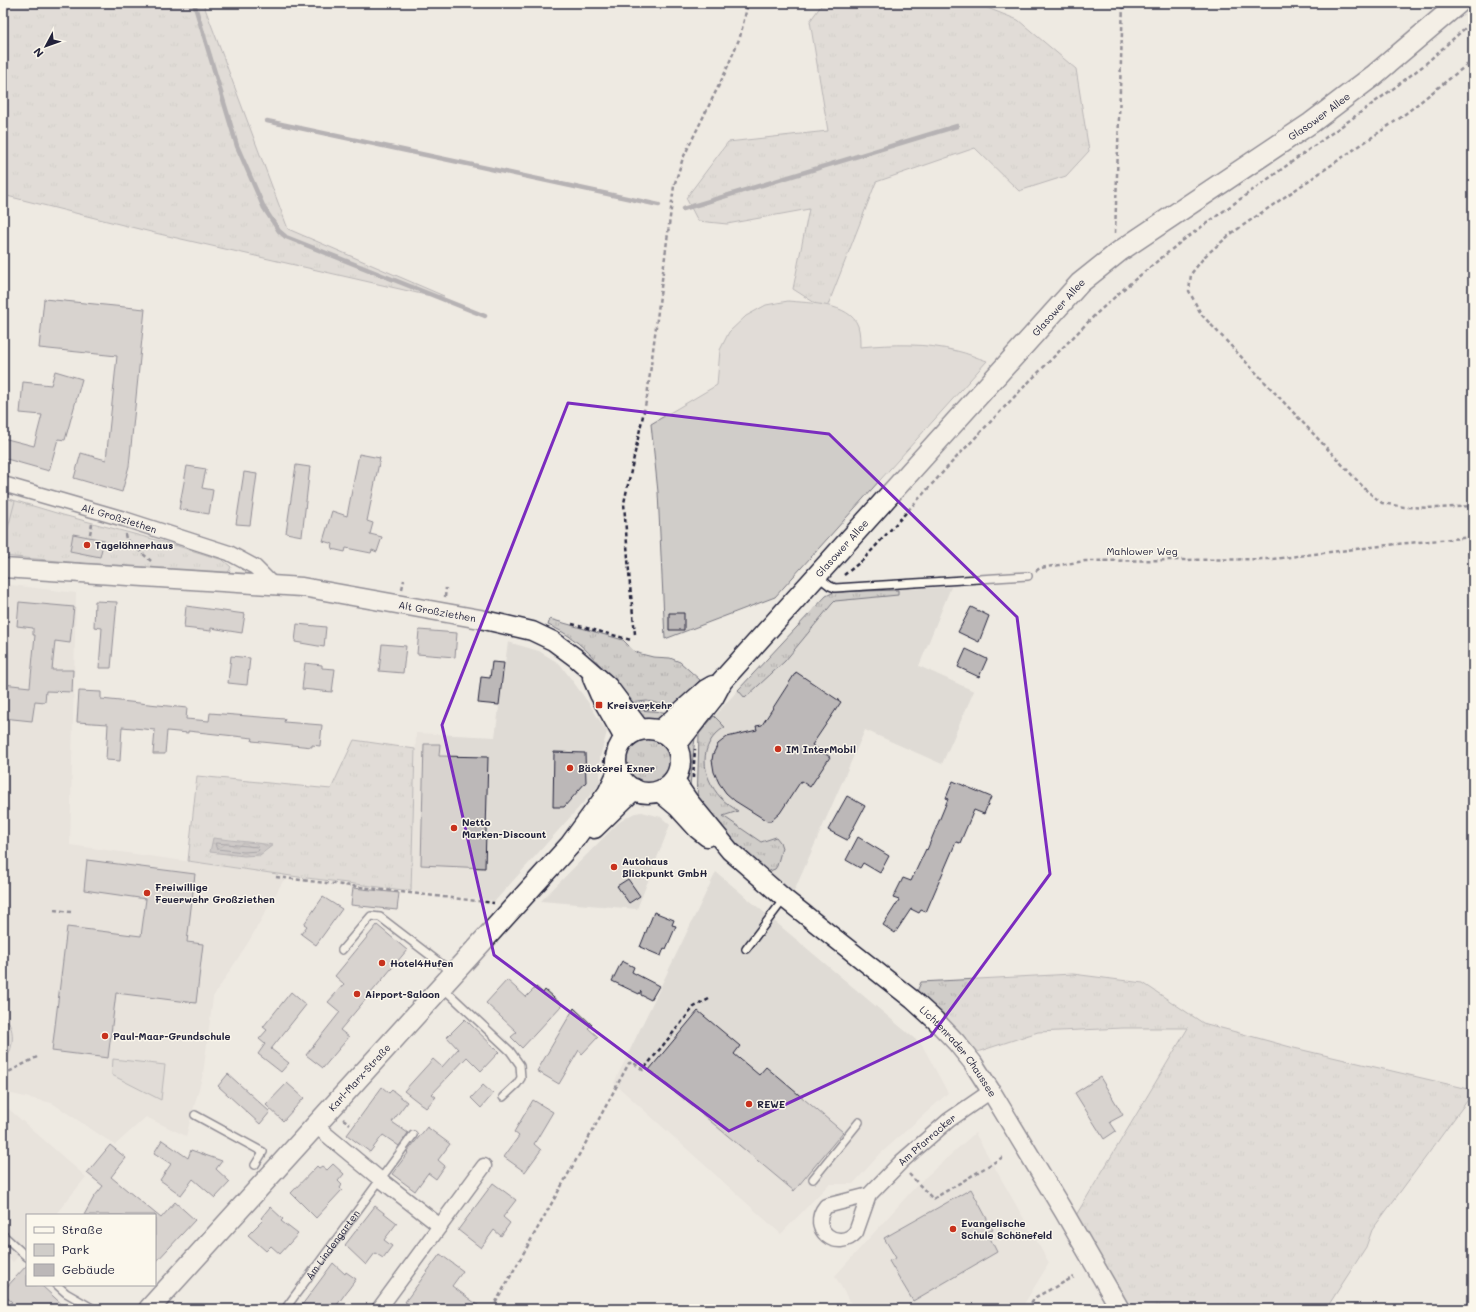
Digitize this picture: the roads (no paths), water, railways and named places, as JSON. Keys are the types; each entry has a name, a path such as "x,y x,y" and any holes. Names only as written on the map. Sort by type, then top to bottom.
{"main road":[{"name":"Glasower Allee","path":"634,735 722,681 824,581 1080,283 1120,251 1311,123 1373,76 1458,3"},
{"name":"Glasower Allee","path":"676,745 713,698 722,681"},
{"path":"634,735 669,737 676,745 680,762 678,771 684,780 664,789 658,791 641,792 624,782 611,768 616,763 620,746 634,735"},
{"name":"Karl-Marx-Straße","path":"149,1309 570,845 608,793 611,768"},
{"name":"Karl-Marx-Straße","path":"570,845 588,833 634,789"}],"street":[{"name":"Alt Großziethen","path":"3,484 124,519 229,553 255,567 273,585"},
{"name":"Alt Großziethen","path":"3,568 302,587 480,619 532,631 542,634 565,648 588,670 608,686 634,735"},
{"name":"Lichtenrader Chaussee","path":"684,780 689,801 730,851 785,899 913,1000 935,1020 973,1063 1064,1212 1120,1309"},
{"name":"Lichtenrader Chaussee","path":"658,791 677,807 697,829 708,838 730,851"},
{"name":"Am Pfarracker","path":"869,1195 902,1161 949,1120 991,1091"},
{"path":"316,1126 381,1180 440,1226"},
{"path":"379,1309 484,1166"}],"lane":[{"path":"824,581 835,588 1028,576"},
{"path":"746,949 785,899"},
{"path":"342,950 371,916 380,917 448,980 510,1051 520,1065 521,1078 517,1084 503,1097"},
{"path":"195,1115 263,1152 255,1165"},
{"path":"813,1179 859,1122"},
{"name":"Am Lindengarten","path":"285,1309 381,1180 413,1134"},
{"path":"3,1235 26,1256"},
{"path":"58,1286 66,1293 94,1309"}],"water":[{"path":"213,838 273,845 260,855 244,856 210,852"}],"waterway":[{"path":"194,3 237,146 264,208 279,231 286,237 485,316"},
{"path":"267,121 659,205"},
{"path":"683,209 957,126"}],"place":[{"name":"Tagelöhnerhaus","path":"87,545"},
{"name":"Kreisverkehr","path":"599,705"},
{"name":"IM InterMobil","path":"778,749"},
{"name":"Bäckerei Exner","path":"570,768"},
{"name":"Netto Marken-Discount","path":"454,828"},
{"name":"Autohaus Blickpunkt GmbH","path":"614,867"},
{"name":"Freiwillige Feuerwehr Großziethen","path":"147,893"},
{"name":"Hotel4Hufen","path":"382,963"},
{"name":"Airport-Saloon","path":"357,994"},
{"name":"Paul-Maar-Grundschule","path":"105,1036"},
{"name":"REWE","path":"749,1104"},
{"name":"Evangelische Schule Schönefeld","path":"953,1229"}]}
